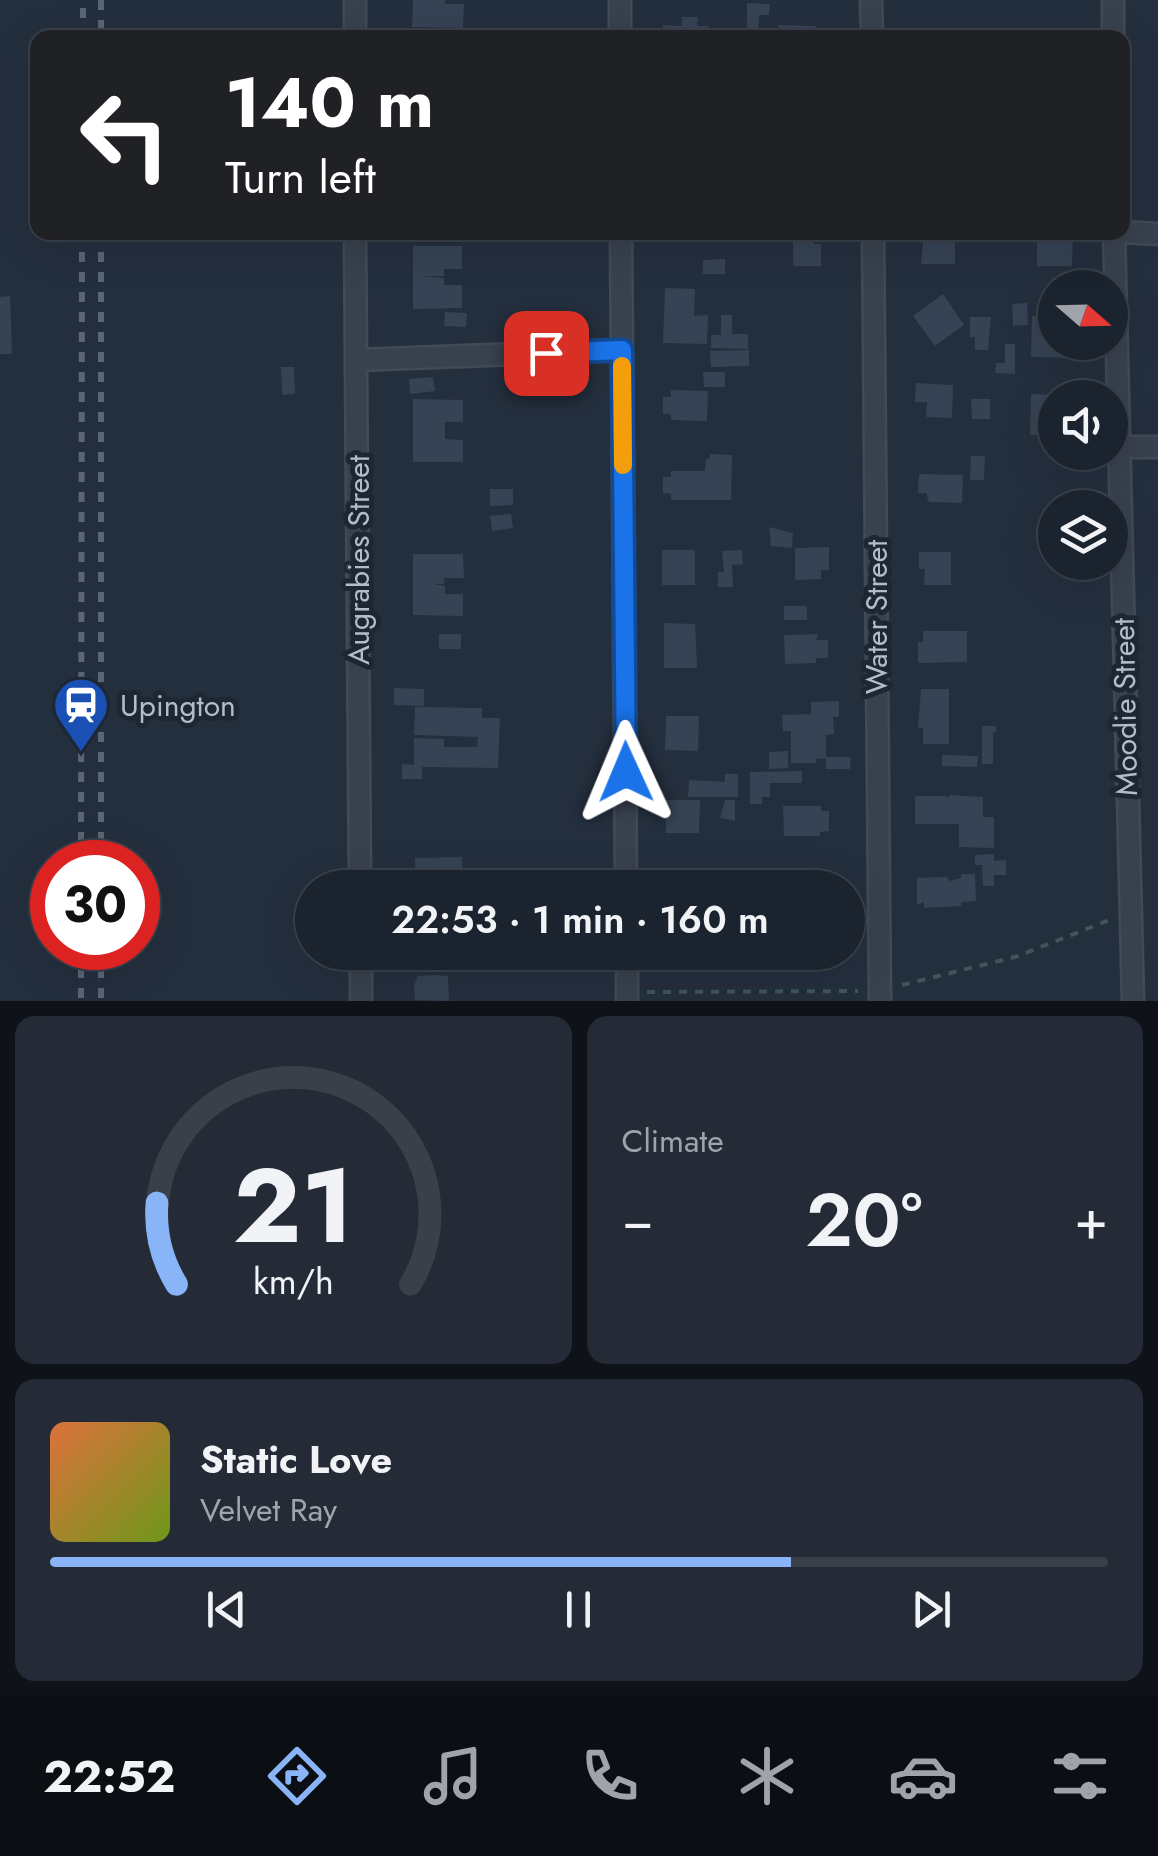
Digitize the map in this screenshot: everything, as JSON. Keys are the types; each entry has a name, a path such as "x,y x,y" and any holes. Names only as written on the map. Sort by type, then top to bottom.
{"street":[{"path":"354,0 355,30"},
{"path":"620,0 620,30"},
{"path":"872,0 872,30"},
{"path":"1113,0 1113,30"},
{"path":"1130,232 1158,234"},
{"name":"Augrabies Street","path":"356,240 360,870"},
{"path":"621,240 626,870"},
{"name":"Water Street","path":"873,240 880,1001"},
{"name":"Moodie Street","path":"1114,240 1118,380"},
{"path":"356,360 622,350"},
{"path":"1128,447 1158,447"},
{"name":"Moodie Street","path":"1120,470 1132,1001"},
{"path":"361,970 361,1001"},
{"path":"627,970 627,1001"}],"building":[{"path":"413,0 464,4 463,28 412,27"},
{"path":"747,3 770,4 769,15 759,15 758,30 747,30"},
{"path":"682,17 698,17 697,26 709,26 709,30 663,30 663,25 682,26"},
{"path":"778,25 816,26 816,30 778,30"},
{"path":"793,240 814,240 814,244 821,244 821,266 793,266"},
{"path":"923,240 955,240 955,264 921,264"},
{"path":"1037,240 1073,240 1072,266 1037,266"},
{"path":"413,246 462,246 462,269 444,269 444,276 423,276 444,278 444,285 462,285 462,308 413,309"},
{"path":"725,259 725,274 703,274 703,260"},
{"path":"665,288 695,289 694,316 708,315 707,344 663,343"},
{"path":"943,294 964,325 935,346 913,316"},
{"path":"10,296 12,354 0,354 0,297"},
{"path":"1027,303 1028,325 1013,326 1012,304"},
{"path":"445,312 467,313 466,327 444,326"},
{"path":"721,315 732,315 732,334 748,334 748,349 711,348 711,335 721,335"},
{"path":"1032,316 1038,316 1038,357 1031,357"},
{"path":"970,317 991,317 988,350 975,350"},
{"path":"1005,344 1015,344 1015,374 995,373 996,363 1005,363"},
{"path":"749,350 749,366 711,367 710,351"},
{"path":"281,367 294,367 295,394 282,395"},
{"path":"703,372 725,372 725,387 704,387"},
{"path":"433,377 435,391 410,394 409,379"},
{"path":"916,383 953,385 952,418 926,417 927,402 915,402"},
{"path":"671,390 708,391 707,421 671,420 671,414 663,414 663,397 671,397"},
{"path":"1031,394 1038,394 1038,435 1030,435"},
{"path":"413,399 463,400 463,422 445,422 445,439 463,440 463,462 413,462"},
{"path":"971,399 990,399 990,419 972,419"},
{"path":"710,454 732,455 731,500 671,500 671,494 663,493 663,477 671,477 671,471 705,471"},
{"path":"971,456 985,456 984,480 970,480"},
{"path":"919,474 963,475 962,503 929,502 926,493 918,493"},
{"path":"490,489 513,489 513,505 490,506"},
{"path":"511,514 513,528 492,531 490,516"},
{"path":"769,527 793,533 792,548 771,546"},
{"path":"829,547 829,570 821,570 821,579 795,580 795,548"},
{"path":"662,550 695,550 695,585 662,585"},
{"path":"742,550 743,564 732,565 733,587 718,587 718,572 724,572 722,551"},
{"path":"919,552 951,552 951,585 924,585 925,569 919,569"},
{"path":"413,554 463,554 464,578 444,578 444,584 434,584 445,586 445,594 463,594 463,616 413,615"},
{"path":"784,606 807,606 807,620 784,620"},
{"path":"664,623 695,624 697,668 664,668"},
{"path":"923,631 967,631 967,662 918,663 918,642 923,642"},
{"path":"439,634 461,634 461,649 439,649"},
{"path":"818,634 816,640 828,640 828,658 816,658 816,663 785,664 784,635"},
{"path":"394,688 424,689 424,706 394,705"},
{"path":"921,689 949,689 949,744 923,744 923,728 918,728"},
{"path":"839,701 839,717 833,717 834,734 826,735 826,758 816,759 816,763 791,763 791,731 783,731 782,715 811,714 811,702"},
{"path":"415,707 482,708 482,718 500,718 498,768 422,767 422,779 402,779 402,764 414,765 414,738 444,739 444,747 477,747 478,737 414,735"},
{"path":"666,716 699,716 698,751 665,750"},
{"path":"982,726 996,726 993,764 982,764"},
{"path":"788,751 788,768 769,769 769,752"},
{"path":"942,755 978,756 977,767 942,766"},
{"path":"826,757 851,757 850,769 826,769"},
{"path":"802,771 802,783 770,783 770,797 762,797 762,804 750,804 750,772"},
{"path":"725,774 738,774 738,797 688,797 689,780 725,782"},
{"path":"950,795 983,797 983,817 994,817 994,848 959,847 959,824 915,824 915,796 947,799"},
{"path":"666,800 700,800 699,833 666,833"},
{"path":"725,800 735,800 735,821 720,818"},
{"path":"783,806 821,806 821,811 829,811 829,831 820,832 820,836 784,836"},
{"path":"994,854 994,861 1006,860 1006,875 994,875 994,886 983,886 982,865 975,865 975,855"},
{"path":"462,857 462,870 415,870 415,858"},
{"path":"961,874 975,874 976,901 961,902 961,906 924,908 924,902 917,905 917,878 948,877 949,881 961,878"},
{"path":"418,976 448,976 449,1001 415,1000"}],"railway":[{"path":"83,0 83,30"},
{"path":"101,0 101,30"},
{"path":"81,840 82,240"},
{"path":"101,240 101,840"},
{"path":"81,970 81,1001"},
{"path":"101,970 101,1001"}],"slow traffic":[{"path":"622,366 623,465"}],"place":[{"name":"Upington","path":"81,754"}],"route":[{"path":"546,353 622,350 626,772"}]}
